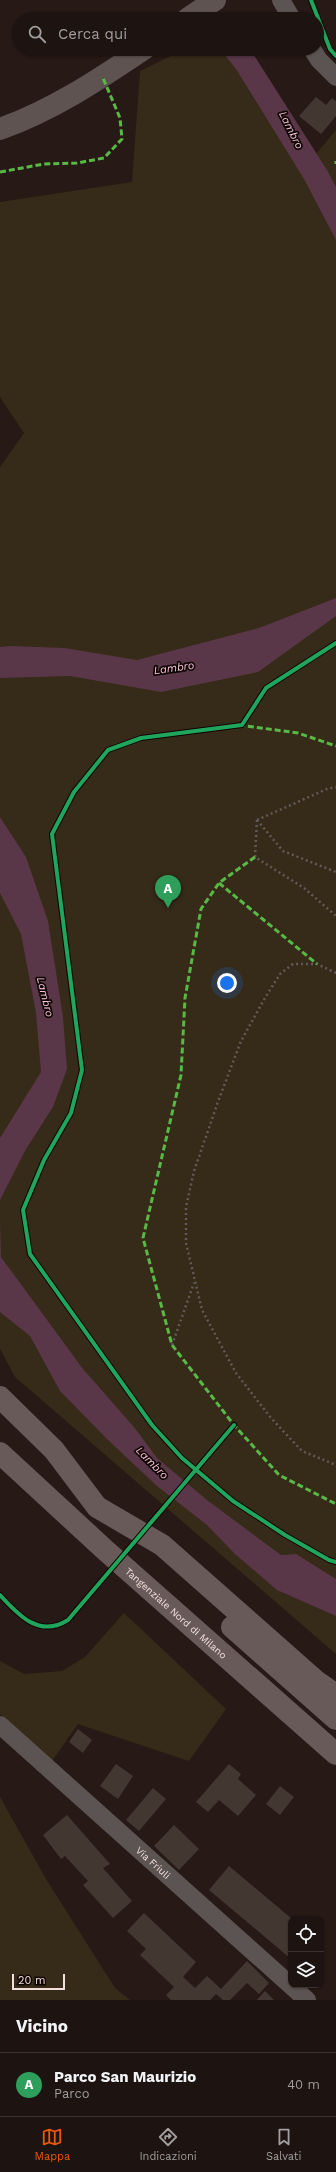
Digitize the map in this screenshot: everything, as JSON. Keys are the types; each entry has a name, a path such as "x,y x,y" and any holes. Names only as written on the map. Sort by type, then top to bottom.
{"highway":[{"path":"0,1398 54,1450 97,1507 162,1545 316,1681 336,1694"},
{"path":"0,1420 336,1719"},
{"name":"Tangenziale Nord di Milano","path":"0,1454 104,1549 336,1754"}],"main road":[{"path":"198,12 215,0"},
{"path":"0,129 52,107 103,78 134,56"}],"street":[{"path":"281,0 288,12"},
{"path":"319,56 319,60 336,77"},
{"name":"Via Friuli","path":"0,1725 307,2000"}],"path":[{"path":"311,0 313,12"},
{"path":"257,820 327,788 336,787"},
{"path":"257,820 283,851 336,872"},
{"path":"257,820 255,858 304,888 336,916"},
{"path":"336,973 317,964 292,964 280,974 241,1041 194,1171 186,1207 186,1243 194,1283 202,1310 236,1373 270,1418 302,1451 336,1465"},
{"path":"172,1345 194,1283"}],"shaded area":[{"path":"171,56 241,56 310,161 336,130 336,1654 15,1377 0,1349 0,467 24,433 0,397 0,202 132,182 140,71"},
{"path":"124,1613 226,1709 189,1761 78,1724 52,1761 0,1714 0,1661 24,1674 62,1671 85,1657"},
{"path":"0,1797 46,1879 115,1988 130,2000 0,2000"}],"water":[{"name":"Lambro","path":"226,56 254,56 327,170 336,187 336,240 304,179 236,69"},
{"name":"Lambro","path":"336,598 336,616 258,672 161,692 70,676 0,678 0,647 65,648 137,660 259,628"},
{"name":"Lambro","path":"0,817 26,857 48,921 63,1017 67,1069 53,1107 26,1149 0,1200 0,1138 41,1072 36,1013 21,934 0,893"},
{"name":"Lambro","path":"0,1222 1,1257 83,1369 134,1427 157,1458 207,1500 281,1555 296,1554 336,1579 336,1616 277,1590 235,1554 207,1525 157,1486 107,1439 60,1391 30,1336 0,1312"}],"building":[{"path":"316,97 326,105 332,98 336,101 336,116 321,134 299,116"},
{"path":"78,1729 92,1740 83,1753 69,1742"},
{"path":"116,1764 133,1776 118,1799 100,1786"},
{"path":"229,1764 241,1774 238,1779 256,1795 238,1816 219,1800 208,1812 196,1802"},
{"path":"280,1786 294,1797 280,1815 266,1804"},
{"path":"153,1788 166,1799 139,1831 126,1820"},
{"path":"67,1815 110,1864 103,1868 132,1901 113,1918 83,1885 88,1881 65,1856 61,1859 43,1835"},
{"path":"174,1825 199,1849 179,1870 154,1846"},
{"path":"229,1866 289,1916 288,1956 209,1890"},
{"path":"144,1913 196,1962 183,1977 195,1988 207,1976 221,1989 247,1961 269,1983 259,1994 247,1983 230,2000 223,2000 216,1994 210,2000 171,2000 166,1995 174,1987 140,1955 146,1949 127,1931"},
{"path":"265,1991 274,2000 257,2000"}],"marked path":[{"path":"0,172 44,164 77,163 104,158 122,139 120,118 103,78"},
{"path":"239,725 298,733 336,746"},
{"path":"255,857 219,883 201,909 185,998 181,1075 143,1238 172,1345 234,1425 279,1475 336,1504"},
{"path":"219,883 317,964"}],"cycle path":[{"path":"311,0 316,12"},
{"path":"324,34 330,49 336,56"},
{"path":"336,643 266,688 242,725 141,738 108,750 74,792 52,834 82,1070 71,1113 44,1160 23,1210 30,1254 152,1425 182,1458 233,1501 285,1535 329,1560 336,1562"},
{"path":"0,1595 22,1617 39,1626 48,1627 58,1625 68,1620 234,1425"}],"place":[{"name":"Parco San Maurizio","path":"168,908"}]}
